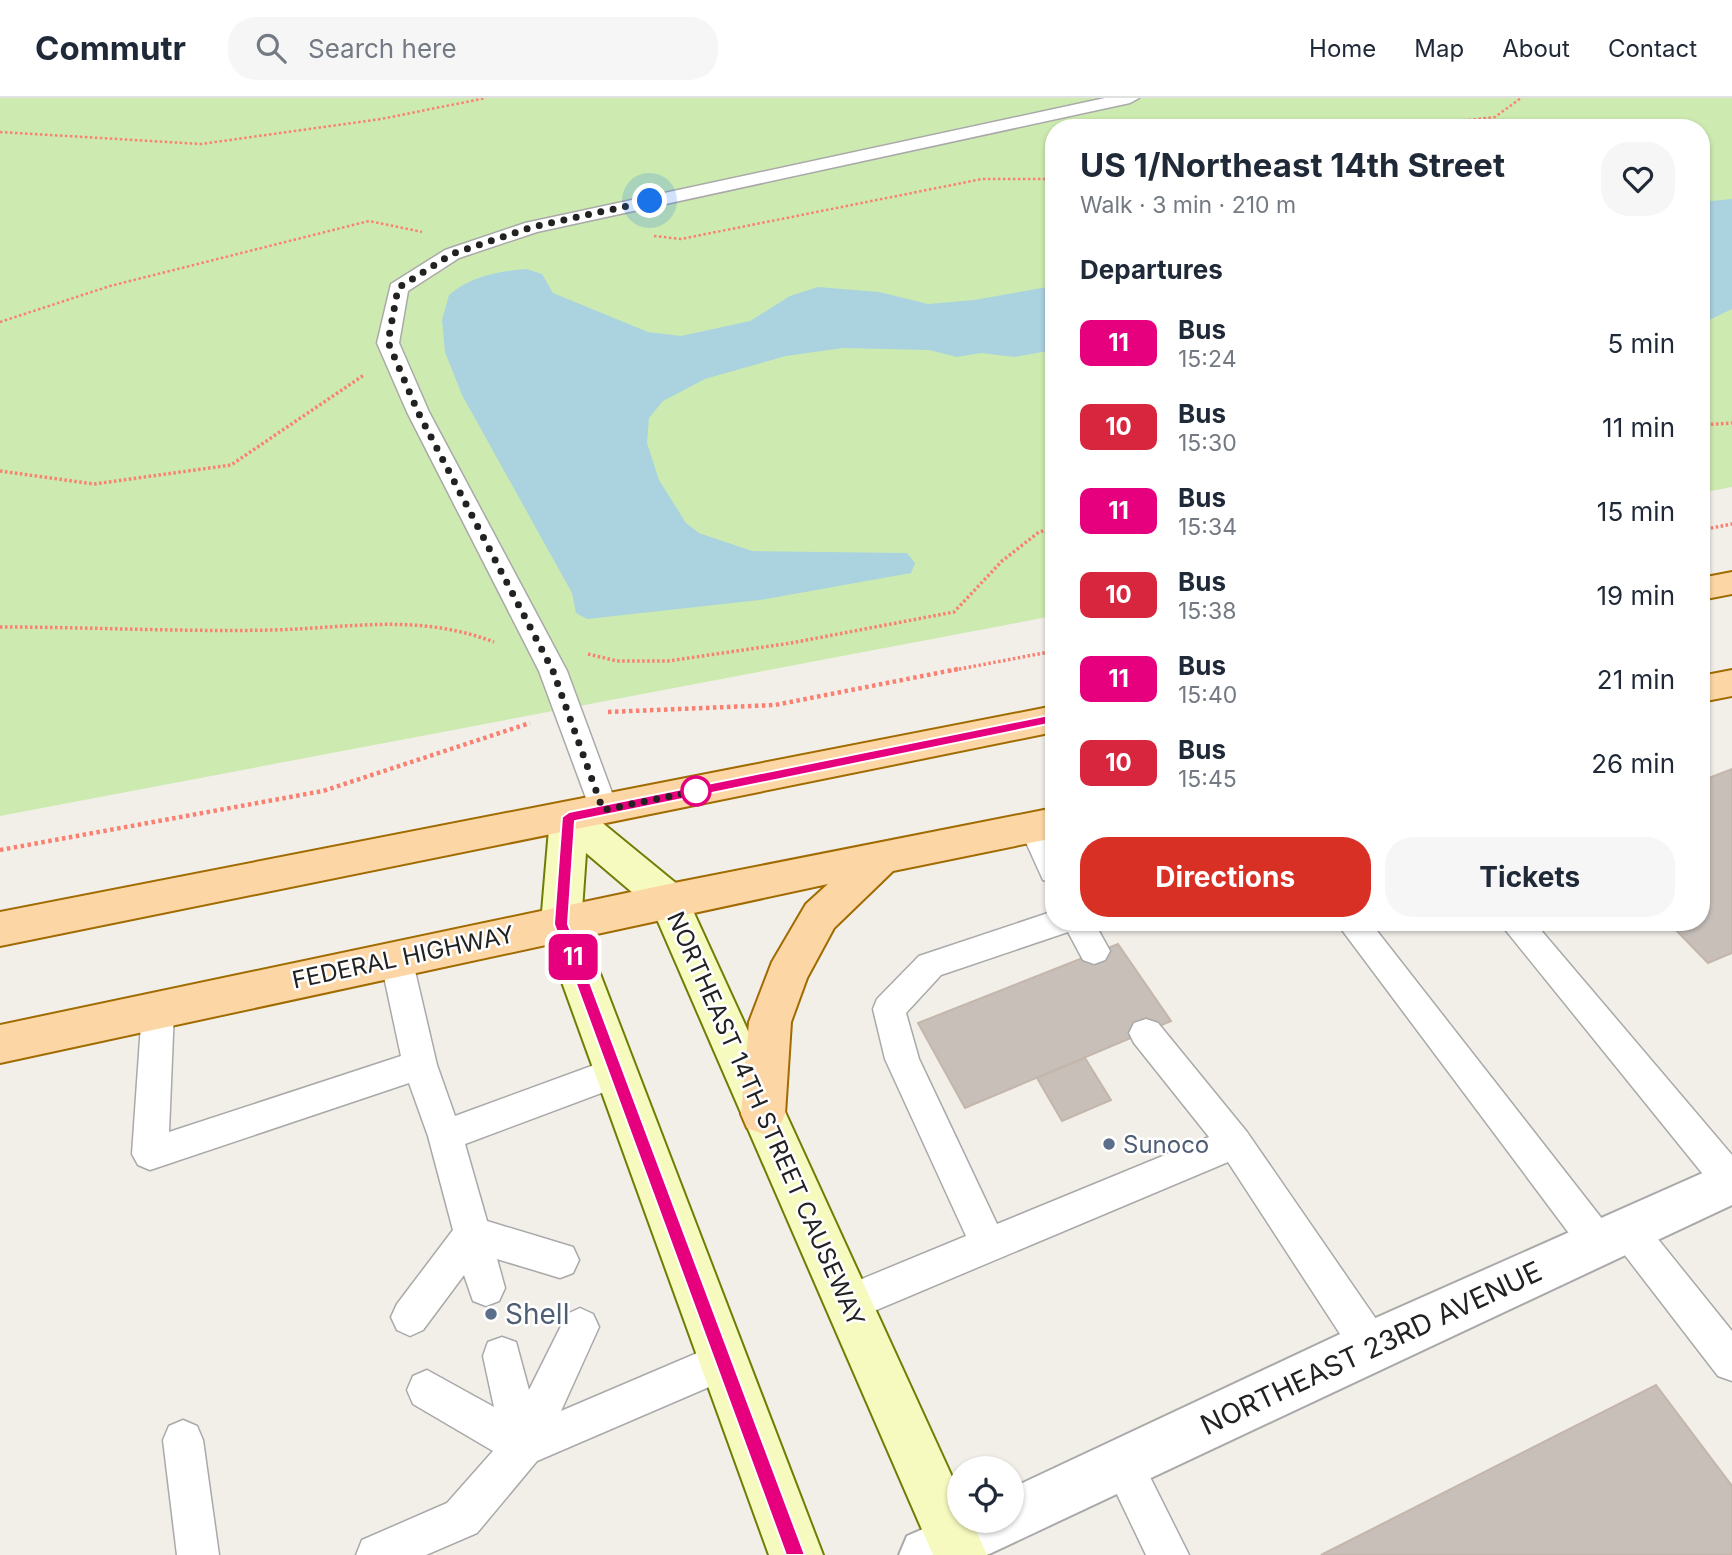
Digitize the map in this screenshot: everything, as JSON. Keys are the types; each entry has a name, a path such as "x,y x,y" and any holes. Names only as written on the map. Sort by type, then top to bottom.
{"main road":[{"path":"1710,587 1732,583"},
{"path":"1710,687 1732,683"},
{"path":"0,929 1045,721"},
{"path":"586,813 561,924 796,1555"},
{"name":"NORTHEAST 14TH STREET CAUSEWAY","path":"586,813 669,900 848,1303 960,1543"},
{"name":"FEDERAL HIGHWAY","path":"0,1044 669,900 1044,825"},
{"path":"763,1114 770,1022 787,974 820,916 881,858"}],"street":[{"name":"NORTHEAST 23RD AVENUE","path":"1024,1510 1371,1346 1732,1182"}],"lane":[{"path":"586,813 571,717 537,643 418,412 388,342 398,288 452,254 532,227 1130,98"},
{"path":"988,1244 902,1059 889,1009 930,965 1045,927"},
{"path":"1083,931 1094,951"},
{"path":"1359,931 1613,1237 1732,1362"},
{"path":"1523,931 1732,1182"},
{"path":"396,958 420,1065 445,1136 485,1288"},
{"path":"158,1010 150,1154 420,1065"},
{"path":"1146,1033 1235,1143 1371,1346"},
{"path":"445,1136 616,1072"},
{"path":"848,1303 1235,1143"},
{"path":"472,1234 560,1260"},
{"path":"410,1317 472,1234"},
{"path":"377,1555 462,1518 523,1447 580,1327"},
{"path":"502,1356 523,1447"},
{"path":"523,1447 723,1361"},
{"path":"427,1390 523,1447"},
{"path":"183,1440 198,1555"},
{"path":"1122,1463 1168,1555"}],"path":[{"path":"0,132 201,144 381,119 486,98"},
{"path":"1478,119 1495,117 1521,98"},
{"path":"604,211 632,234 681,239 868,204 982,179 1045,179"},
{"path":"0,322 162,272 369,221 430,233 452,254"},
{"path":"0,471 94,484 231,465 394,355"},
{"path":"1710,424 1732,423"},
{"path":"1710,528 1732,524"},
{"path":"0,627 272,630 414,620 473,632 501,645 537,643 617,661 668,661 791,643 954,612 1002,561 1039,532 1045,530"},
{"path":"0,850 323,791 534,722 635,709 775,705 1045,653"}],"green space":[{"path":"0,98 1732,98 1732,487 1710,491 1710,119 1045,119 1045,618 0,816"}],"water":[{"path":"1732,199 1732,309 1710,320 1710,201"},
{"path":"527,269 542,274 553,293 648,332 681,336 750,321 790,296 818,287 879,292 928,304 974,300 1045,287 1045,351 1014,357 981,353 957,357 929,350 843,348 786,356 705,379 663,401 649,418 647,443 659,480 686,523 699,533 752,551 907,553 915,563 911,573 760,600 587,619 576,613 572,593 462,395 445,352 442,320 449,295 466,283 506,271"}],"building":[{"path":"1732,769 1732,953 1708,963 1677,931 1710,931 1710,778"},
{"path":"1118,944 1171,1021 965,1108 918,1023"},
{"path":"1085,1058 1111,1100 1062,1121 1037,1078"},
{"path":"1656,1385 1732,1486 1732,1555 1321,1555"}],"bus line":[{"name":"11","path":"796,1555 561,924 569,817 1045,721"}],"place":[{"name":"Sunoco","path":"1109,1144"},
{"name":"Shell","path":"491,1314"}],"route":[{"path":"650,201 532,227 452,254 398,288 388,342 418,412 499,572 553,671 603,810 696,791"}]}
